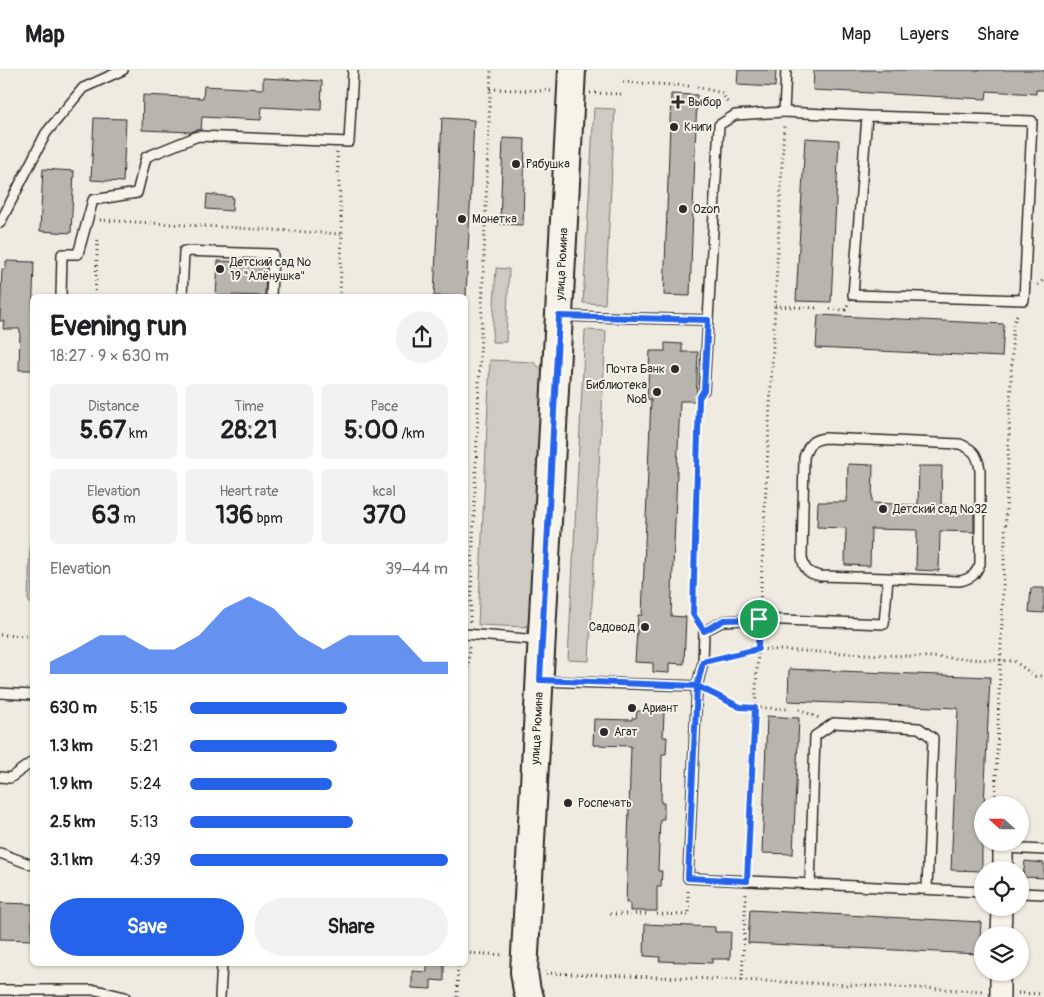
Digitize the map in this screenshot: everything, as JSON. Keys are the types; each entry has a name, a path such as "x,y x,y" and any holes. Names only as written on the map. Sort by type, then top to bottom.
{"main road":[{"name":"улица Рюмина","path":"530,997 527,991 524,972 572,70"}],"street":[{"path":"1000,981 1000,994"}],"lane":[{"path":"0,223 46,133 83,88 123,70"},
{"path":"61,294 62,254 78,254 93,200 137,193 146,157 198,136 350,142 353,70"},
{"path":"784,112 786,70"},
{"path":"704,390 719,125 734,115 784,112 1032,120 1024,300 853,295 866,116"},
{"path":"182,294 184,251 273,254 271,294"},
{"path":"559,316 708,320"},
{"path":"825,438 960,444 970,448 977,457 980,469 980,564 975,574 960,582 888,578 820,576 810,574 803,566 804,457 808,446 816,440 825,438"},
{"path":"888,578 884,624 759,619 724,620 704,631 703,662 697,686 688,878 974,892"},
{"path":"468,635 542,640"},
{"path":"540,680 697,686"},
{"path":"0,693 30,695"},
{"path":"810,884 816,736 834,723 919,728 933,738 927,889"},
{"path":"0,777 10,778 30,763"},
{"path":"1029,849 1044,850"},
{"path":"0,854 30,864"},
{"path":"1029,893 1044,894"},
{"path":"220,997 222,966"},
{"path":"0,990 96,990 124,997"}],"path":[{"path":"468,611 491,70"},
{"path":"622,82 690,86"},
{"path":"697,87 722,93 734,115"},
{"path":"742,980 784,112"},
{"path":"336,142 342,234 340,294"},
{"path":"98,220 342,234"},
{"path":"95,294 98,229"},
{"path":"995,796 1013,325 1024,300 1044,279"},
{"path":"775,306 818,308"},
{"path":"704,390 699,398 693,614 704,631"},
{"path":"0,635 30,636"},
{"path":"703,662 758,649 1014,661 1035,676 1044,676"},
{"path":"697,686 740,707 787,709"},
{"path":"799,709 834,723"},
{"path":"656,914 689,915 688,878"},
{"path":"610,914 646,914"},
{"path":"468,953 504,955 504,971 742,980 1000,994 1044,994"},
{"path":"457,997 458,966"}],"shaded area":[{"path":"594,108 615,109 605,304 583,303"},
{"path":"496,268 509,269 506,342 492,342"},
{"path":"585,330 606,331 589,661 568,660"},
{"path":"490,360 533,362 543,370 531,620 525,627 478,625"},
{"path":"30,550 30,604 28,599"}],"building":[{"path":"738,70 776,70 775,87 737,85"},
{"path":"814,70 1044,70 1044,90 1036,90 1036,94 987,91 986,99 813,90"},
{"path":"263,78 322,81 321,110 262,107 261,120 202,117 201,130 191,132 142,130 143,95 203,98 204,86 263,89"},
{"path":"671,94 697,95 690,296 664,295"},
{"path":"94,118 126,119 123,182 91,180"},
{"path":"442,118 474,120 466,294 434,294"},
{"path":"503,138 525,139 523,225 500,224"},
{"path":"805,138 839,140 831,302 796,301"},
{"path":"43,169 74,171 71,233 40,231"},
{"path":"207,194 233,197 232,211 206,209"},
{"path":"6,261 34,262 33,294 30,294 30,370 19,370 20,329 3,329 4,321 0,321 2,269 6,269"},
{"path":"218,261 266,263 265,294 216,294"},
{"path":"818,315 1004,324 1002,357 816,348"},
{"path":"665,343 682,344 682,352 698,352 696,401 680,401 671,616 686,617 684,664 669,663 669,673 653,672 653,663 635,662 638,615 642,615 651,399 647,399 650,351 665,351"},
{"path":"848,464 873,465 872,503 918,505 919,466 942,466 941,505 974,506 974,532 940,531 939,571 916,570 917,530 871,529 870,566 845,565 846,528 817,527 818,502 847,502"},
{"path":"1031,588 1044,588 1044,613 1029,612"},
{"path":"789,669 990,677 984,796 974,796 974,851 982,851 982,861 974,861 974,871 951,870 958,708 788,701"},
{"path":"637,711 664,712 663,737 667,737 666,754 662,754 661,803 664,803 664,819 660,819 658,871 662,871 661,887 657,887 657,911 630,911 630,903 626,903 631,746 593,745 594,719 632,720 632,718 636,718"},
{"path":"767,716 799,718 793,854 762,853"},
{"path":"1029,861 1044,863 1044,878 1029,877"},
{"path":"0,903 30,904 30,940 0,939"},
{"path":"750,910 981,922 981,926 974,926 974,954 748,943"},
{"path":"645,924 715,927 715,932 731,932 730,959 712,959 712,963 659,961 660,957 644,956"},
{"path":"427,966 444,966 444,981 431,980 431,989 412,988 412,971 427,972"}],"place":[{"name":"Выбор","path":"678,102"},
{"name":"Книги","path":"674,127"},
{"name":"Рябушка","path":"516,164"},
{"name":"Ozon","path":"683,209"},
{"name":"Монетка","path":"462,219"},
{"name":"Детский сад № 19 \"Алёнушка\"","path":"220,269"},
{"name":"Почта Банк","path":"675,369"},
{"name":"Библиотека №8","path":"657,392"},
{"name":"Детский сад №32","path":"883,509"},
{"name":"Садовод","path":"645,627"},
{"name":"Ариант","path":"632,708"},
{"name":"Агат","path":"604,732"},
{"name":"Роспечать","path":"568,803"}],"route":[{"path":"759,619 724,620 704,631 693,614 699,398 704,390 708,320 559,316 540,680 697,686 740,707 755,708 747,881 688,878 697,686 703,662 758,649 759,619"}]}
